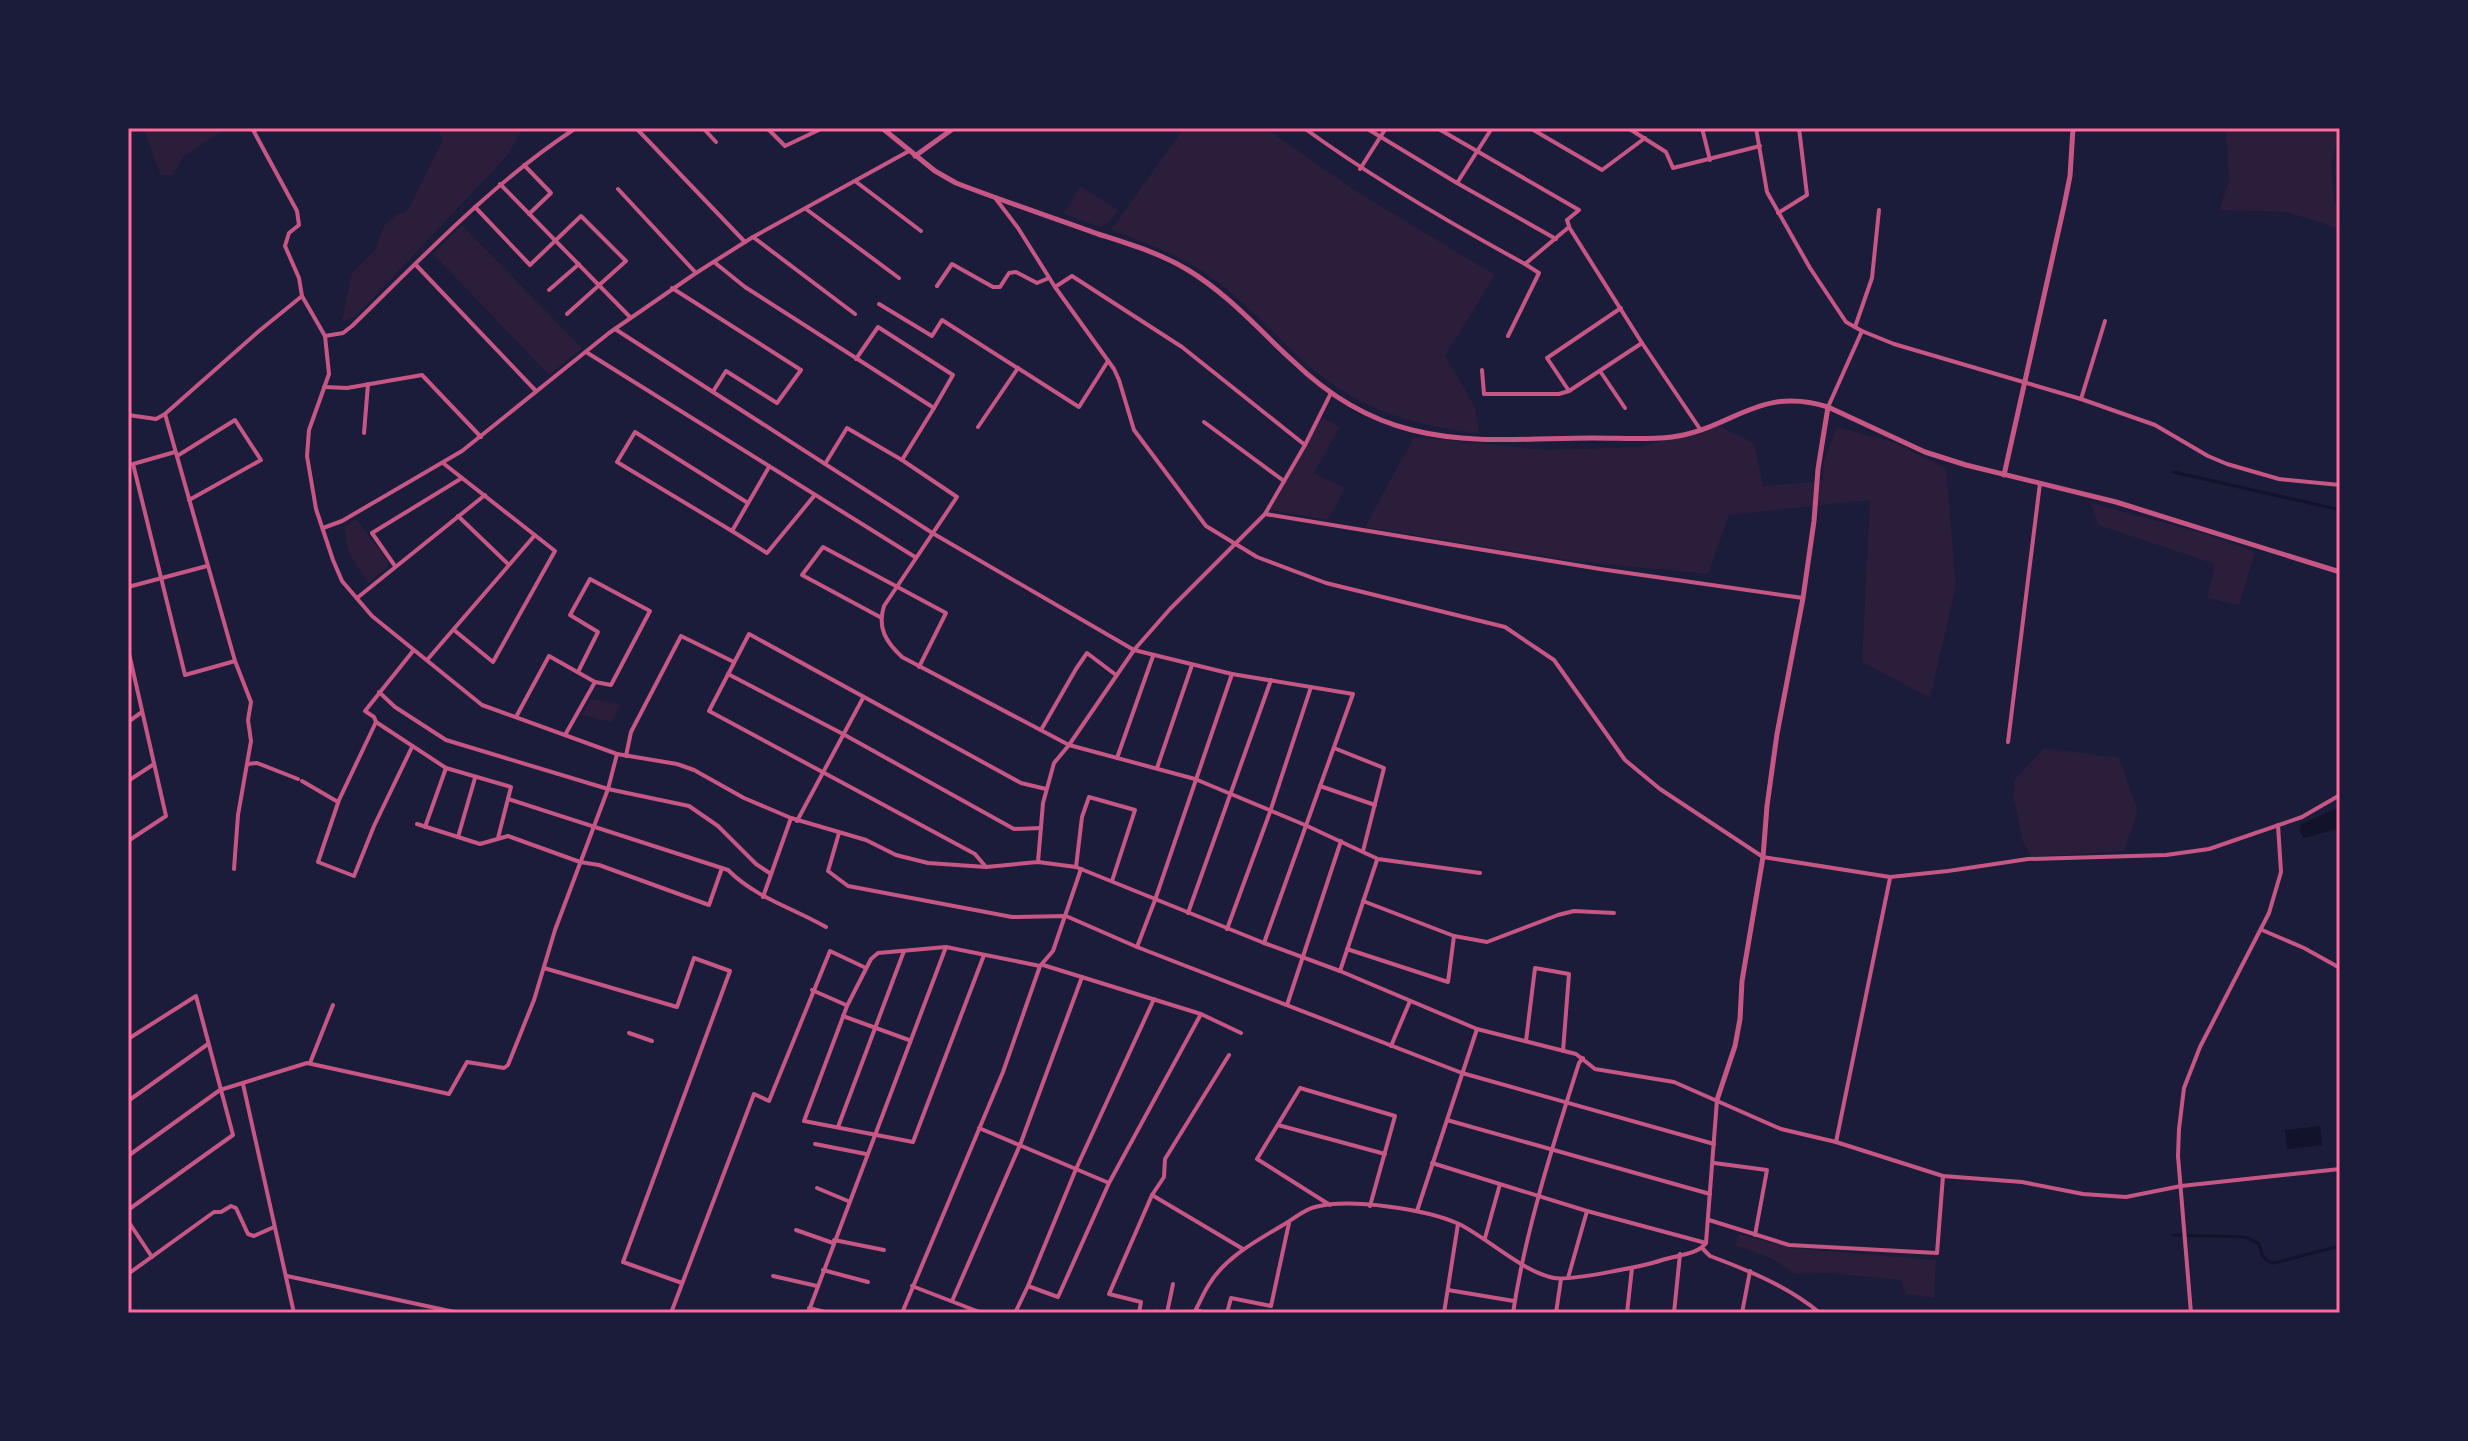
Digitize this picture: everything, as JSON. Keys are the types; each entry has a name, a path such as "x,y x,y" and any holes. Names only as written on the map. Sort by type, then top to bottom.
{"street":[{"path":"252,128 297,211 299,225 289,233 285,246 299,278 302,296 325,336 329,374 309,430 307,456 316,509 342,581 372,616 482,705 617,754 677,764 694,770 744,798 794,820 866,840 896,855 928,863 986,867 1038,862 1078,868 1340,971 1477,1029 1576,1054 1595,1069 1674,1082 1781,1129 1836,1142 1943,1176 2022,1182 2126,1197 2181,1186 2340,1169"},
{"path":"325,336 343,333 352,326 500,184 576,128"},
{"path":"636,128 745,243"},
{"path":"703,128 716,142"},
{"path":"767,128 785,146 823,128"},
{"path":"882,128 915,156 956,183 1147,250 1190,271 1225,296 1331,393 1378,418 1410,430 1480,439 1675,437 1770,403 1811,402 1925,452 2116,502 2340,572"},
{"path":"915,156 954,128"},
{"path":"1304,128 1360,169 1539,273 1508,336"},
{"path":"1366,128 1556,239"},
{"path":"1360,169 1386,128"},
{"path":"1437,128 1579,210 1567,220 1569,227 1700,429"},
{"path":"1457,183 1492,128"},
{"path":"1530,128 1602,170 1645,138"},
{"path":"1628,128 1666,152 1673,168 1760,146"},
{"path":"1702,128 1710,160"},
{"path":"1756,128 1767,192 1810,268 1846,322 1894,344 2081,399 2155,425 2227,464 2279,479 2340,485"},
{"path":"1777,213 1807,195 1799,128"},
{"path":"2004,475 2070,176 2073,128"},
{"path":"323,528 342,521 443,463 481,437 630,317 672,288 753,237 909,151"},
{"path":"524,165 551,193 529,214"},
{"path":"855,181 921,231"},
{"path":"500,184 630,317"},
{"path":"618,189 696,273"},
{"path":"995,198 1108,361 1119,380 1134,430 1206,526 1257,557 1326,583 1505,627 1554,660 1625,760 1660,789 1763,857 1890,877 2028,859 2166,855 2209,849 2302,817 2340,795"},
{"path":"475,207 530,265 581,216 626,261 567,314"},
{"path":"806,209 899,278"},
{"path":"1855,327 1872,278 1879,210"},
{"path":"1525,264 1569,227"},
{"path":"753,237 855,314"},
{"path":"714,262 745,287 934,408"},
{"path":"549,290 579,264"},
{"path":"937,286 952,264 993,287 1000,287 1009,273 1016,272 1037,283 1049,278"},
{"path":"415,265 536,391"},
{"path":"1055,287 1072,276 1182,347 1305,445"},
{"path":"672,288 801,370 777,403 726,371 713,391"},
{"path":"128,415 156,419 165,414 302,296"},
{"path":"879,304 932,336 942,320 1079,407 1108,361"},
{"path":"1569,391 1547,358 1621,308"},
{"path":"2081,399 2105,321"},
{"path":"856,359 878,327 953,375 902,460"},
{"path":"615,329 934,534 1134,650 1232,674 1353,694 1264,943"},
{"path":"1205,1313 1195,1311 1209,1283 1243,1249 1304,1211 1330,1205 1417,1211 1458,1224 1538,1273 1561,1279 1647,1266 1702,1248 1706,1243 1717,1100 1735,1046 1740,1019 1742,981 1763,857 1776,743 1803,598 1828,407 1862,331"},
{"path":"1482,370 1484,394 1559,394 1569,391 1642,343"},
{"path":"586,352 915,557"},
{"path":"978,427 1018,368"},
{"path":"1600,371 1625,408"},
{"path":"324,387 347,388 422,375 481,437"},
{"path":"364,433 368,384"},
{"path":"1038,862 1046,789 1054,763 1134,650 1265,514 1331,393"},
{"path":"165,414 235,661 251,702 248,720 251,741 238,815 234,869"},
{"path":"189,500 261,460 235,420 176,454 133,464 185,675 235,661"},
{"path":"1204,422 1284,481"},
{"path":"824,465 847,428 957,497 895,588 880,617 880,626 890,646 902,657 1069,745 1195,779 1378,859 1480,873"},
{"path":"748,503 635,432 617,462 767,553 814,495"},
{"path":"443,463 555,551 493,662 454,630"},
{"path":"732,531 769,467"},
{"path":"395,566 372,533 462,478"},
{"path":"2008,742 2040,483"},
{"path":"357,598 485,495"},
{"path":"1265,514 1600,569 1803,598"},
{"path":"458,516 509,565"},
{"path":"427,661 535,535"},
{"path":"880,617 802,575 823,547 946,613 919,667"},
{"path":"128,587 208,565"},
{"path":"516,717 549,656 595,682 611,685 650,611 590,579 570,615 598,632 578,672"},
{"path":"986,867 975,854 709,711 749,634 1021,783 1046,789"},
{"path":"626,756 631,732 681,636 734,662"},
{"path":"128,649 166,816 128,841"},
{"path":"413,651 365,711 376,722 446,768 511,787 498,839"},
{"path":"1041,730 1087,653 1116,675"},
{"path":"1117,758 1153,656"},
{"path":"1157,768 1192,665"},
{"path":"728,674 1014,829 1041,828"},
{"path":"1137,947 1232,674"},
{"path":"1188,913 1271,680"},
{"path":"565,735 595,682"},
{"path":"1227,929 1311,687"},
{"path":"379,692 395,707 446,740 608,789 689,806 718,826 756,864 771,874"},
{"path":"763,897 794,820 863,698"},
{"path":"128,722 142,712"},
{"path":"376,722 338,802 318,862 354,876 412,747"},
{"path":"1334,748 1384,768 1363,851"},
{"path":"128,1156 220,1090 310,1063 449,1094 467,1062 504,1068 508,1065 608,789 617,754"},
{"path":"248,764 257,763 300,780 338,802"},
{"path":"128,781 154,764"},
{"path":"425,827 446,768"},
{"path":"458,837 475,778"},
{"path":"1320,785 1375,805"},
{"path":"902,1313 1003,1072 1041,966 1053,951 1066,916 1078,868 1082,817 1089,797 1135,810 1112,882"},
{"path":"508,799 722,868 763,897 826,927"},
{"path":"417,824 480,844 508,836 709,905 722,868"},
{"path":"2191,1313 2179,1129 2184,1088 2200,1047 2262,930 2281,872 2278,825"},
{"path":"839,833 828,871 848,886 1012,917 1066,916 1137,947 1462,1073 1714,1144"},
{"path":"1287,1005 1341,841"},
{"path":"1340,971 1378,859"},
{"path":"1836,1142 1890,877"},
{"path":"1363,901 1454,936 1487,942 1574,911 1614,913"},
{"path":"2262,930 2340,968"},
{"path":"1347,949 1448,982 1454,936"},
{"path":"984,955 913,1142 804,1121 847,1006 871,959 878,953 946,947 1041,966 1201,1014 1241,1033"},
{"path":"829,1313 808,1311 946,947"},
{"path":"671,1313 754,1094 769,1101 830,951 866,968"},
{"path":"838,1127 904,951"},
{"path":"544,968 677,1007 694,958 730,971 623,1262 682,1283"},
{"path":"1526,1042 1535,968 1569,974 1563,1051"},
{"path":"952,1301 1020,1145 1082,977"},
{"path":"812,990 847,1006"},
{"path":"128,1039 196,996 233,1135 128,1210"},
{"path":"1015,1313 1076,1169 1154,999"},
{"path":"1391,1046 1410,1001"},
{"path":"310,1063 333,1005"},
{"path":"1028,1286 1058,1297 1109,1183 1201,1014"},
{"path":"843,1016 909,1040"},
{"path":"1417,1211 1477,1029"},
{"path":"629,1033 652,1041"},
{"path":"128,1101 208,1044"},
{"path":"1139,1313 1141,1302 1109,1294 1152,1195 1164,1177 1165,1159 1229,1055"},
{"path":"1513,1313 1521,1262 1566,1103 1583,1058"},
{"path":"243,1084 294,1313"},
{"path":"1330,1205 1257,1159 1300,1088 1395,1116 1370,1206"},
{"path":"1447,1120 1710,1194"},
{"path":"1278,1125 1385,1154"},
{"path":"979,1128 1109,1183"},
{"path":"815,1144 866,1154"},
{"path":"1432,1163 1587,1211 1706,1243"},
{"path":"1714,1163 1767,1170 1755,1235"},
{"path":"1709,1220 1789,1245 1937,1253 1943,1176"},
{"path":"1485,1238 1500,1184"},
{"path":"817,1188 848,1201"},
{"path":"1152,1195 1243,1249"},
{"path":"128,1274 214,1212 231,1206 236,1208 248,1234 254,1236 274,1227"},
{"path":"1568,1278 1587,1211"},
{"path":"128,1221 152,1257"},
{"path":"1227,1313 1231,1298 1271,1306 1289,1221"},
{"path":"1444,1313 1458,1224"},
{"path":"796,1230 833,1241 884,1250"},
{"path":"1702,1248 1710,1256 1750,1271 1804,1300 1820,1313"},
{"path":"1674,1313 1680,1254"},
{"path":"1627,1313 1632,1268"},
{"path":"823,1270 868,1282"},
{"path":"1742,1313 1750,1271"},
{"path":"287,1276 459,1313"},
{"path":"773,1276 817,1286"},
{"path":"1556,1313 1561,1279"},
{"path":"1167,1313 1173,1284"},
{"path":"912,1286 982,1313"},
{"path":"1448,1290 1514,1301"}],"shaded area":[{"path":"143,128 227,128 184,156 172,175 161,175"},
{"path":"436,128 523,128 507,156 356,316 342,322 352,273 375,250 385,224 397,214 405,213 410,206 443,139"},
{"path":"1184,128 1265,128 1359,193 1495,275 1445,356 1475,407 1479,433 1413,421 1352,397 1315,371 1211,277 1175,256 1111,230"},
{"path":"2226,128 2340,128 2331,165 2334,202 2340,210 2340,229 2287,212 2219,210 2229,181"},
{"path":"1080,186 1118,210 1107,224 1100,227 1064,214"},
{"path":"462,225 582,348 549,375 433,254"},
{"path":"1322,417 1340,427 1314,473 1345,488 1328,520 1270,510"},
{"path":"1715,424 1754,443 1763,486 1823,481 1824,460 1837,427 1893,442 1946,468 1956,586 1930,698 1862,662 1870,500 1729,515 1708,574 1573,561 1365,527 1414,437 1545,450 1641,447"},
{"path":"2091,503 2209,535 2255,552 2239,605 2207,598 2215,564 2098,525"},
{"path":"356,519 388,562 387,567 368,583 349,553 344,527"},
{"path":"591,699 621,704 611,722 582,715"},
{"path":"2044,748 2119,758 2138,811 2124,851 2032,857 2023,842 2013,795 2015,779"},
{"path":"2340,807 2340,828 2304,838 2300,832 2301,824"},
{"path":"2320,1126 2322,1145 2287,1149 2285,1130"},
{"path":"1738,1234 1790,1248 1936,1260 1934,1298 1906,1294 1901,1280 1827,1273 1795,1274 1773,1259 1736,1246"}],"waterway":[{"path":"2174,472 2340,510"},
{"path":"2173,1235 2246,1237 2259,1244 2267,1261 2274,1263 2340,1246"}]}
